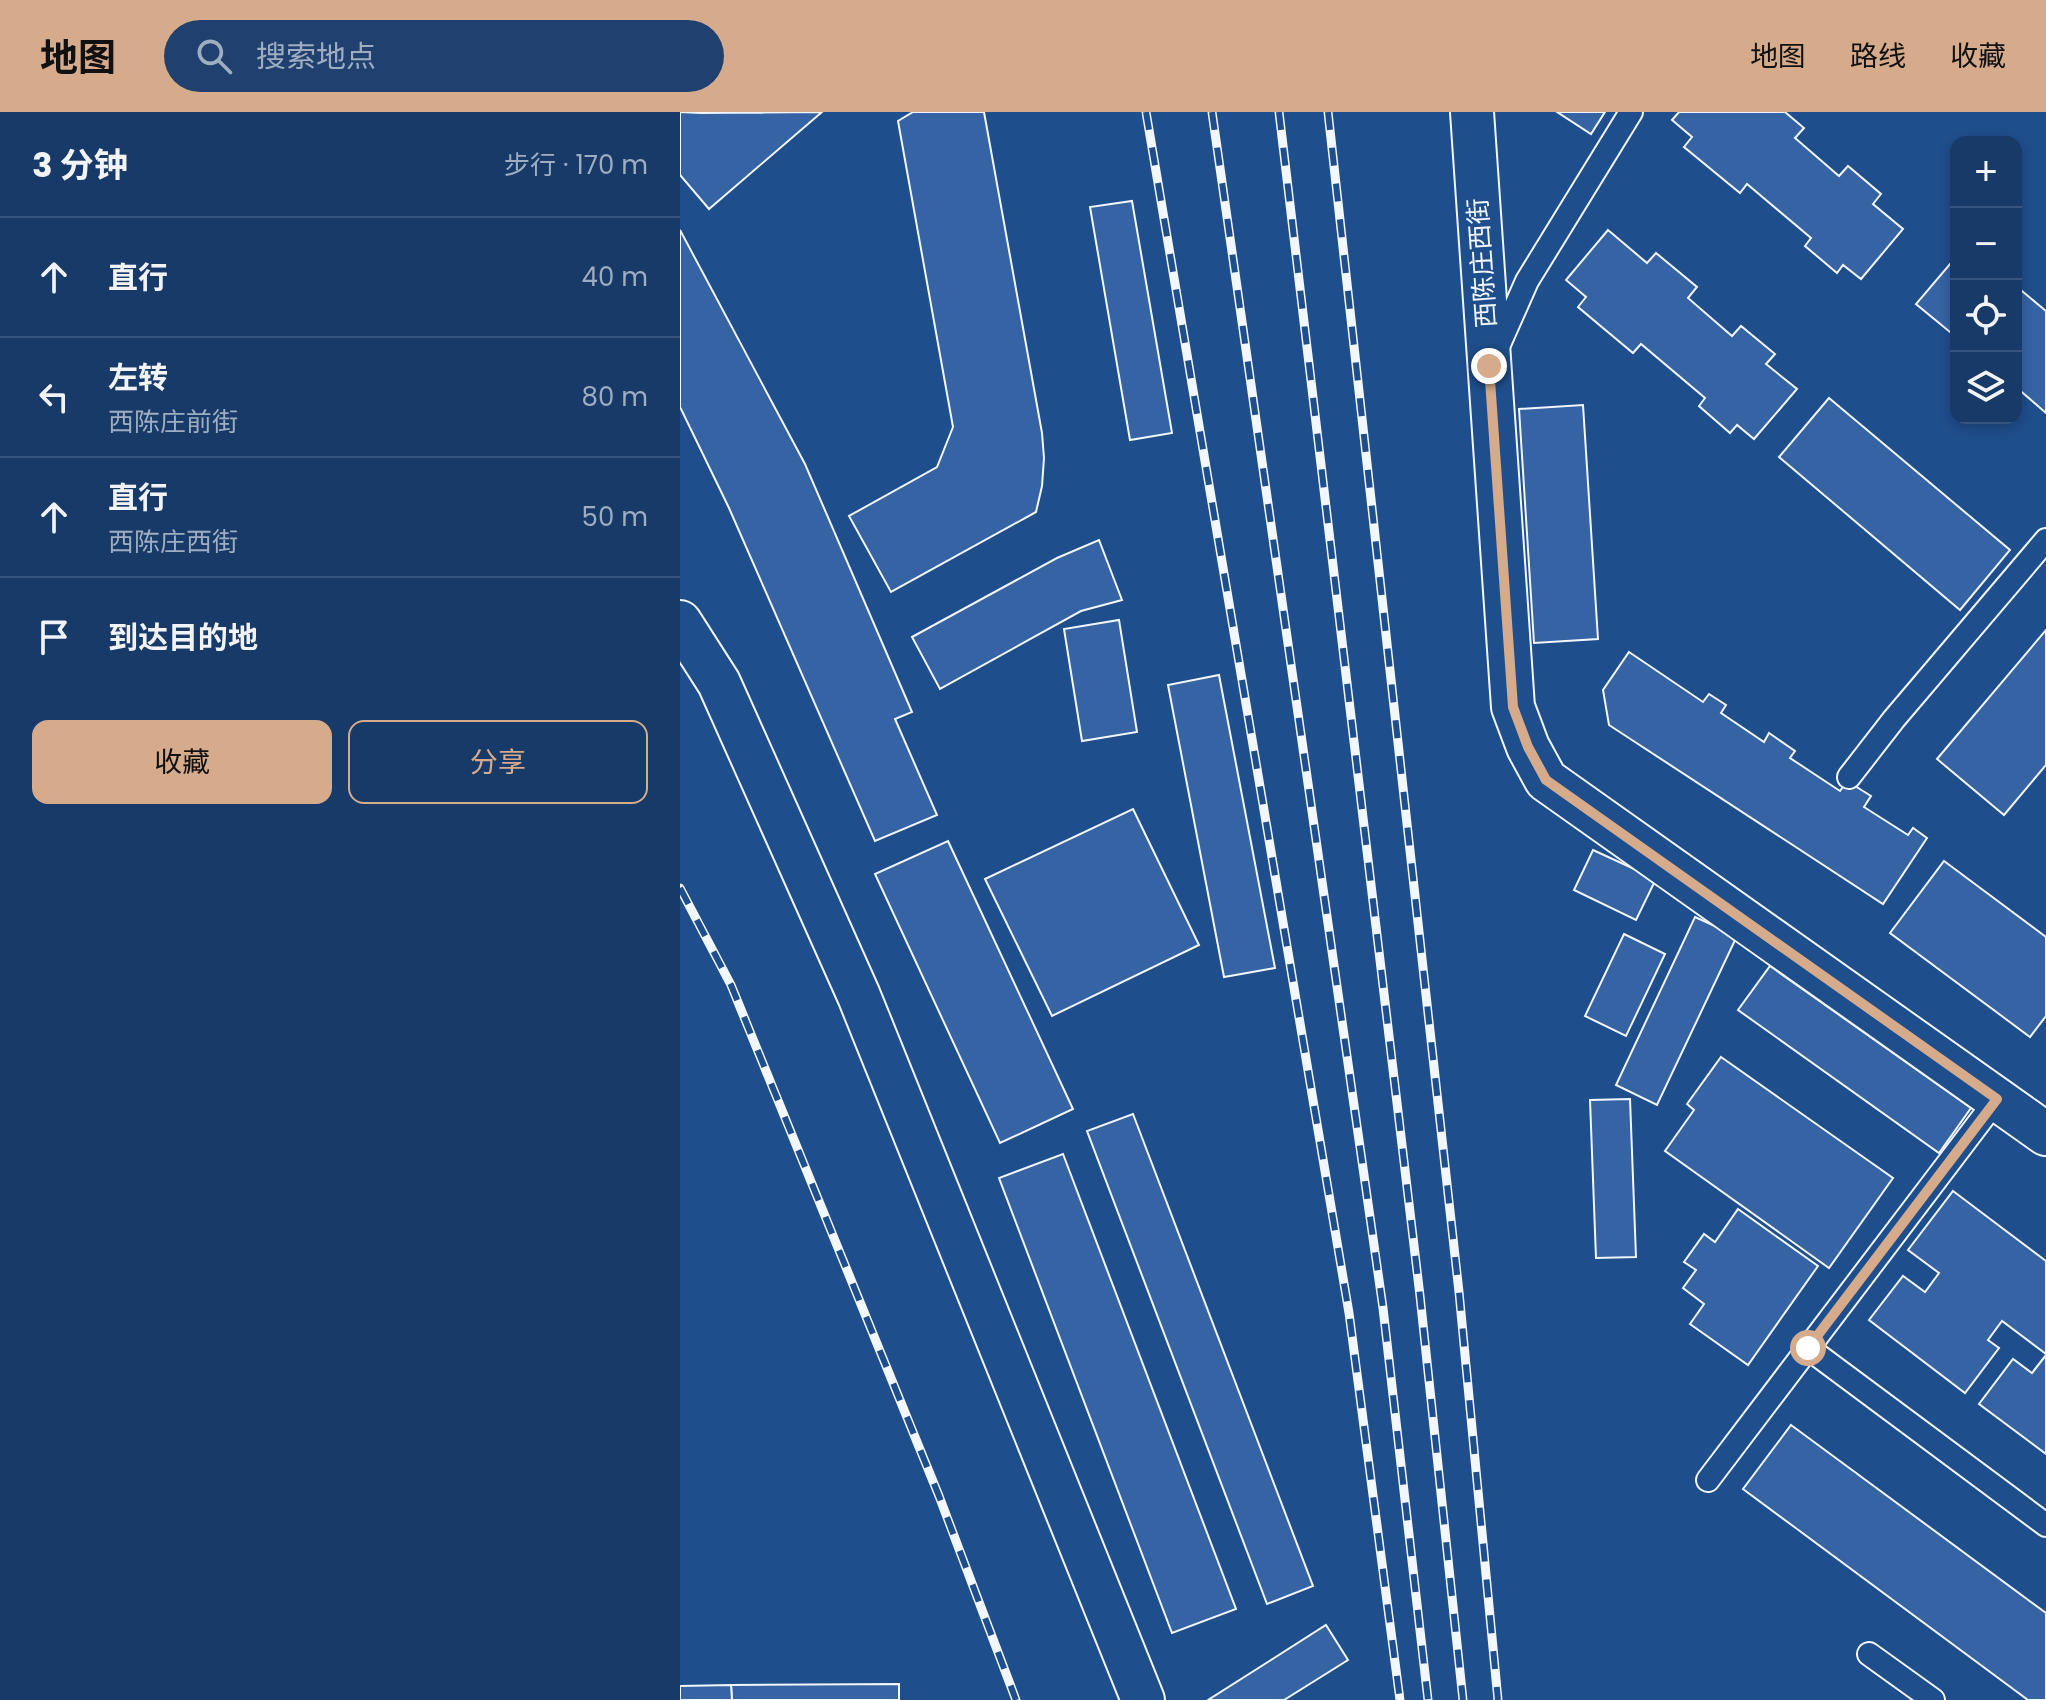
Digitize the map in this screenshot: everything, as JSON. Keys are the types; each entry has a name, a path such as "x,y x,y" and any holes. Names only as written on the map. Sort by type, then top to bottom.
{"street":[{"name":"西陈庄西街","path":"1472,112 1513,707 1528,747 1546,780 2046,1134"},
{"path":"680,622 719,683 859,996 1143,1700"}],"lane":[{"path":"1489,366 1527,281 1631,112"},
{"path":"1849,777 1894,719 2046,540"},
{"path":"1708,1480 1997,1099"},
{"path":"1808,1348 2046,1525"},
{"path":"1869,1654 1933,1700"}],"building":[{"path":"680,112 822,112 709,209 680,175"},
{"path":"913,112 984,112 1044,458 1036,512 891,592 849,516 937,467 953,427 898,121"},
{"path":"1557,112 1605,112 1591,134"},
{"path":"1679,112 1785,112 1804,128 1795,138 1839,176 1848,166 1881,194 1873,204 1903,229 1861,279 1843,265 1837,273 1805,246 1811,238 1747,184 1740,193 1684,147 1692,137 1672,120"},
{"path":"1132,201 1172,433 1130,440 1090,207"},
{"path":"680,230 805,464 912,712 895,719 937,815 875,841 729,508 680,407"},
{"path":"1608,230 1647,263 1656,253 1697,287 1688,298 1732,336 1741,326 1775,354 1766,364 1797,389 1754,439 1737,425 1730,433 1699,406 1705,398 1641,344 1633,353 1578,307 1586,297 1566,280"},
{"path":"1950,264 1950,332 1916,304"},
{"path":"2022,291 2046,311 2046,413 2022,392"},
{"path":"1829,398 2010,550 1960,610 1779,457"},
{"path":"1583,405 1598,639 1534,643 1519,409"},
{"path":"1099,540 1122,600 1081,611 940,689 912,637 1057,558"},
{"path":"1119,620 1137,732 1082,741 1064,629"},
{"path":"2046,630 2046,765 2004,815 1937,759"},
{"path":"1629,652 1703,702 1709,694 1726,705 1721,713 1764,742 1769,733 1795,751 1790,758 1840,791 1847,781 1871,796 1864,807 1908,835 1913,828 1927,838 1883,904 1609,725 1603,690"},
{"path":"1219,675 1275,968 1224,977 1168,685"},
{"path":"1133,809 1199,945 1052,1016 985,879"},
{"path":"948,841 1073,1109 1000,1143 875,874"},
{"path":"1593,850 1656,879 1636,920 1574,890"},
{"path":"1944,861 2046,937 2046,1016 2030,1037 1890,933"},
{"path":"1695,917 1737,936 1657,1105 1616,1085"},
{"path":"1624,934 1665,954 1626,1036 1585,1016"},
{"path":"1770,966 1971,1108 1939,1153 1738,1010"},
{"path":"1721,1057 1893,1178 1829,1268 1665,1151 1694,1110 1687,1104"},
{"path":"1630,1099 1636,1257 1596,1258 1590,1100"},
{"path":"1133,1114 1313,1586 1267,1604 1087,1131"},
{"path":"1063,1154 1236,1609 1172,1633 999,1178"},
{"path":"1953,1191 2046,1261 2046,1354 2002,1321 1988,1340 1999,1348 1965,1393 1869,1320 1903,1276 1925,1292 1939,1273 1908,1250"},
{"path":"1738,1209 1818,1266 1748,1365 1690,1324 1704,1304 1683,1288 1696,1270 1684,1262 1704,1234 1715,1242"},
{"path":"2046,1355 2046,1454 1979,1404 2013,1359 2032,1373"},
{"path":"1791,1425 2046,1613 2046,1700 2028,1700 1743,1489"},
{"path":"1326,1625 1348,1660 1284,1700 1208,1700"},
{"path":"899,1684 899,1700 732,1700 731,1685"},
{"path":"731,1685 732,1700 680,1700 680,1686"}],"railway":[{"path":"1146,112 1349,1313 1400,1700"},
{"path":"1212,112 1383,1308 1428,1700"},
{"path":"1279,112 1420,1296 1463,1700"},
{"path":"1328,112 1459,1292 1498,1700"},
{"path":"680,888 731,985 939,1496 1016,1700"}],"route":[{"path":"1489,366 1513,707 1528,747 1546,780 1997,1099 1808,1348"}]}
